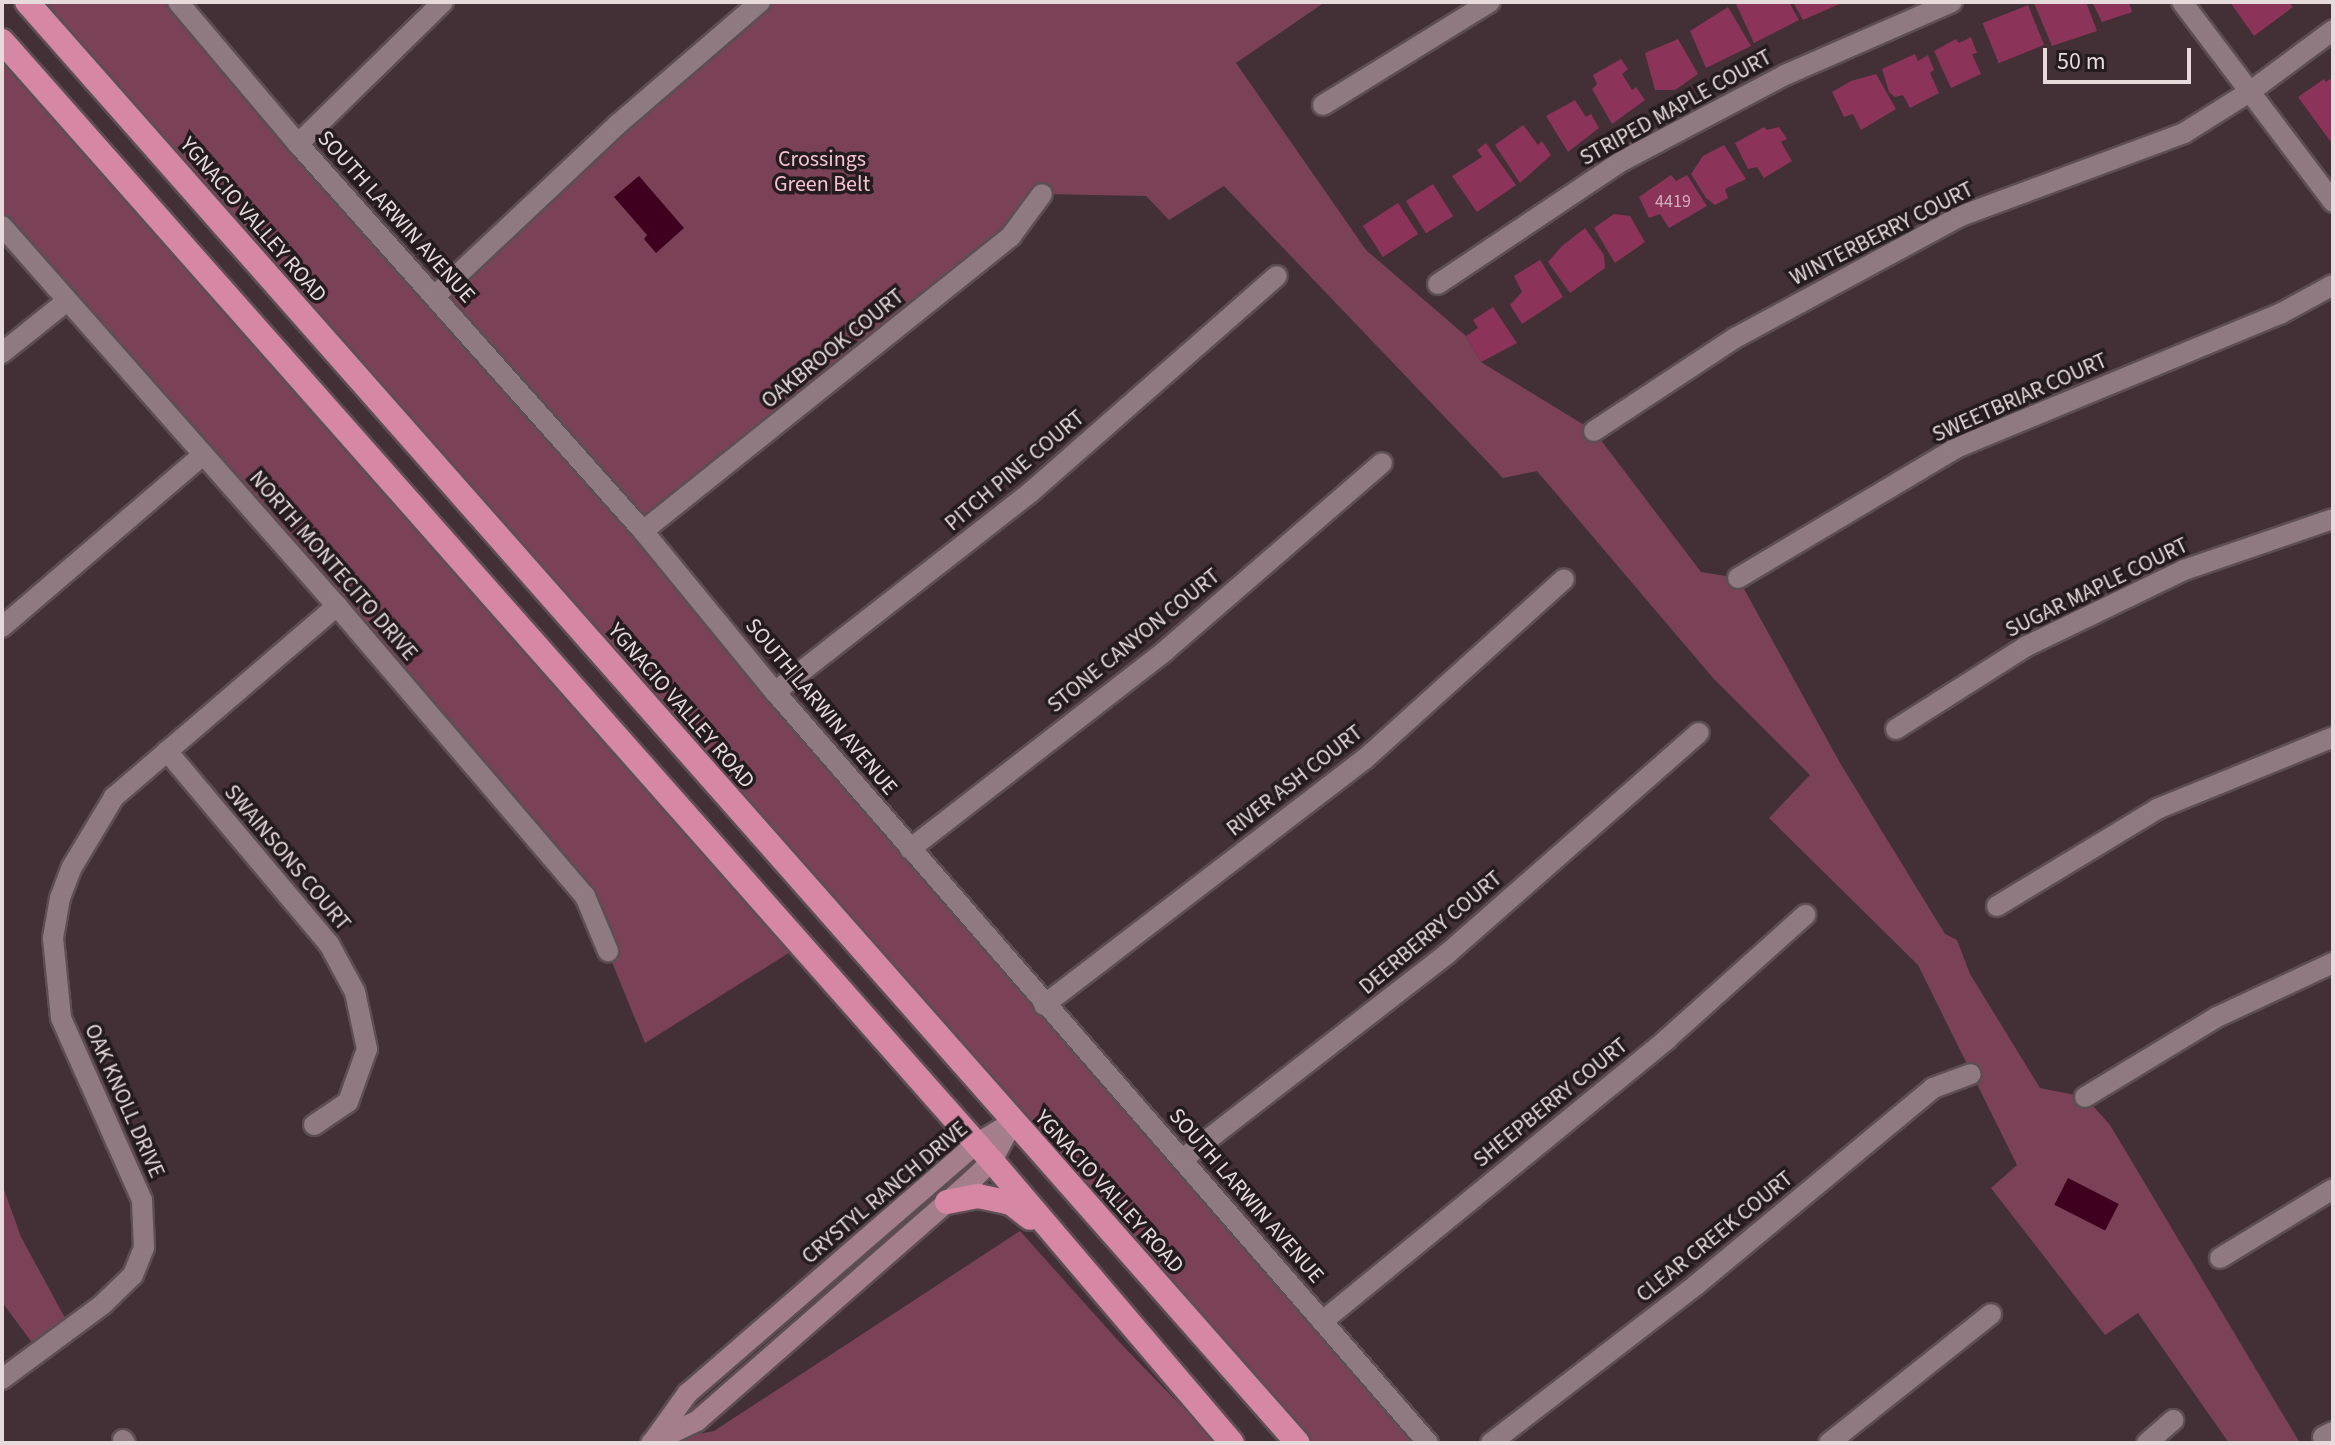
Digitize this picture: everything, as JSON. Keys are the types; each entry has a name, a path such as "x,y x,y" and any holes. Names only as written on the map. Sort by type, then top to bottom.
{"highway":[{"name":"YGNACIO VALLEY ROAD","path":"27,2 1012,1123 1298,1443"},
{"path":"2,41 984,1153 1232,1443"},
{"path":"947,1202 978,1196 1011,1203 1058,1239"}],"street":[{"name":"SOUTH LARWIN AVENUE","path":"178,2 298,144 643,531 775,692 1044,1005 1184,1158 1428,1443"},
{"path":"298,144 443,2"},
{"path":"435,296 617,125 760,2"},
{"path":"1323,105 1490,2"},
{"name":"STRIPED MAPLE COURT","path":"1438,284 1622,161 1785,75 1952,2"},
{"path":"2182,2 2333,202"},
{"name":"WINTERBERRY COURT","path":"1594,431 1735,338 1961,216 2184,133 2251,91 2333,30"},
{"name":"OAKBROOK COURT","path":"643,531 1011,236 1042,194"},
{"name":"NORTH MONTECITO DRIVE","path":"2,226 337,606 585,896 608,951"},
{"name":"PITCH PINE COURT","path":"775,692 1031,492 1277,276"},
{"name":"SWEETBRIAR COURT","path":"1738,578 1956,448 2280,314 2333,285"},
{"path":"2,353 67,301"},
{"path":"2,627 203,455"},
{"name":"STONE CANYON COURT","path":"910,849 1165,651 1382,463"},
{"name":"SUGAR MAPLE COURT","path":"1896,729 2025,647 2184,570 2333,519"},
{"name":"RIVER ASH COURT","path":"1044,1005 1365,759 1564,579"},
{"name":"OAK KNOLL DRIVE","path":"2,1379 102,1305 133,1275 144,1248 142,1200 61,1018 53,938 60,898 72,867 114,797 337,606"},
{"name":"DEERBERRY COURT","path":"1184,1158 1447,954 1699,733"},
{"path":"1997,906 2157,809 2333,737"},
{"name":"SWAINSONS COURT","path":"167,751 329,944 355,992 367,1049 348,1102 314,1125"},
{"name":"SHEEPBERRY COURT","path":"1323,1321 1667,1039 1805,915"},
{"path":"2085,1097 2217,1017 2333,963"},
{"name":"CLEAR CREEK COURT","path":"1491,1443 1696,1285 1933,1088 1971,1074"},
{"name":"CRYSTYL RANCH DRIVE","path":"651,1443 697,1421 947,1202 984,1153 1012,1123"},
{"name":"CRYSTYL RANCH DRIVE","path":"651,1443 687,1394 984,1153"},
{"path":"2220,1258 2333,1189"},
{"path":"1829,1443 1991,1314"},
{"path":"2147,1443 2173,1420"}],"green space":[{"name":"Crossings Green Belt","path":"27,2 178,2 435,296 760,2 1325,2 1236,63 1366,250 1466,336 1481,362 1594,431 1701,572 1738,578 1840,763 1945,934 1957,940 1970,974 2040,1088 2085,1097 2110,1125 2300,1443 2229,1443 2138,1313 2105,1335 1991,1188 2017,1165 1918,965 1769,818 1810,775 1713,678 1537,471 1503,478 1224,186 1169,220 1146,196 1042,194 1011,236 644,531 1428,1443 1298,1443"},
{"path":"2,41 800,946 645,1043 585,896 2,226"},
{"path":"2,1184 21,1237 71,1329 39,1352 2,1302"},
{"path":"1020,1231 1122,1345 1217,1443 652,1443 714,1431"}],"shaded area":[{"path":"639,176 684,228 656,253 644,239 647,235 614,197"},
{"path":"2068,1178 2119,1204 2105,1231 2054,1205"}],"building":[{"path":"1789,2 1799,20 1754,43 1736,4"},
{"path":"1793,2 1844,2 1803,20"},
{"path":"2086,2 2097,31 2052,46 2034,3"},
{"path":"2092,2 2129,2 2132,12 2102,22"},
{"path":"2230,2 2289,2 2293,7 2254,36"},
{"path":"2028,5 2044,45 1999,63 1983,23"},
{"path":"1728,7 1751,46 1706,68 1690,31"},
{"path":"1971,37 1977,53 1972,54 1981,74 1951,88 1934,51 1956,39 1959,43"},
{"path":"1678,39 1698,74 1675,90 1655,90 1645,53"},
{"path":"1915,54 1918,61 1928,55 1934,70 1930,73 1939,93 1910,108 1903,95 1895,97 1889,92 1882,69"},
{"path":"1621,59 1628,69 1622,74 1632,90 1636,87 1645,100 1612,124 1592,89 1597,84 1593,75"},
{"path":"1876,74 1896,109 1861,130 1853,114 1844,117 1832,92 1851,81"},
{"path":"2333,77 2333,139 2330,141 2298,97 2324,79 2326,82"},
{"path":"1575,100 1586,117 1591,114 1599,128 1568,152 1546,116"},
{"path":"1523,125 1538,145 1542,141 1551,155 1520,183 1495,145"},
{"path":"1764,127 1767,130 1779,127 1787,139 1781,142 1792,161 1764,178 1757,167 1748,169 1735,143"},
{"path":"1486,143 1516,185 1477,212 1452,176 1482,157 1477,150"},
{"path":"1724,145 1746,179 1725,189 1728,198 1715,205 1706,198 1691,174 1703,156"},
{"path":"1671,175 1676,181 1687,175 1707,206 1669,228 1660,214 1649,218 1639,197"},
{"path":"1433,184 1453,216 1426,233 1406,201"},
{"path":"1398,203 1418,234 1383,257 1363,226"},
{"path":"1614,214 1630,216 1645,242 1615,263 1594,228"},
{"path":"1585,228 1604,255 1605,268 1570,293 1548,262"},
{"path":"1540,260 1563,297 1522,324 1510,305 1522,292 1514,276"},
{"path":"1493,307 1517,343 1481,362 1466,336 1478,328 1473,320"}]}
